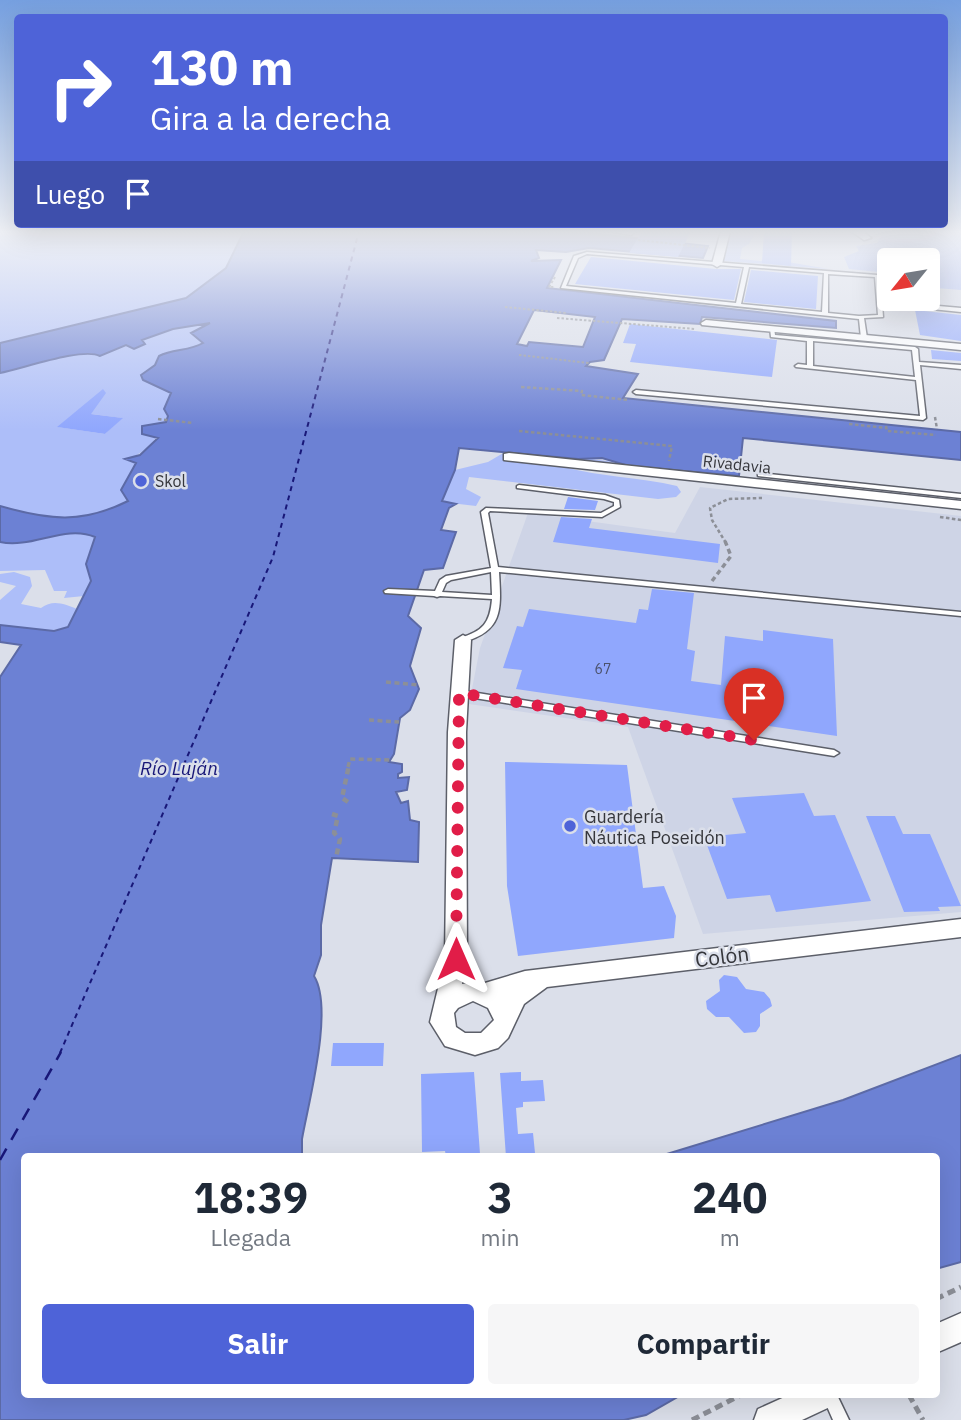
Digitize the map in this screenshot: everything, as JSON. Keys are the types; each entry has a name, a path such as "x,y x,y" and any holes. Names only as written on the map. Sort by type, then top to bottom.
{"street":[{"path":"706,323 961,347"},
{"name":"Rivadavia","path":"509,457 961,505"},
{"path":"463,640 459,693 456,959 443,1026 458,1042 468,1045 488,1042 499,1033 505,1017 524,989 548,977"},
{"name":"Colón","path":"481,992 525,980 961,928"},
{"path":"456,959 481,992 499,1003 505,1017"},
{"path":"447,1004 459,994 481,992"},
{"path":"940,1337 961,1328"},
{"path":"769,1420 815,1398"}],"lane":[{"path":"657,297 861,318 881,316 880,312"},
{"path":"738,306 740,297"},
{"path":"825,297 825,314"},
{"path":"940,308 961,310"},
{"path":"861,318 864,338"},
{"path":"636,392 923,418 915,349 773,336 772,329"},
{"path":"810,339 810,367"},
{"path":"917,363 961,367"},
{"path":"799,366 919,379"},
{"path":"760,475 961,496"},
{"path":"463,640 481,636 489,629 495,597 495,569 484,525 484,512 488,509 602,515 617,508 617,501 605,497 519,487"},
{"path":"437,594 449,578 495,569 961,614"},
{"path":"388,591 495,597"},
{"path":"459,693 834,753"},
{"path":"831,1398 841,1420"}],"path":[{"path":"505,307 567,313"},
{"path":"557,318 704,330 706,323"},
{"path":"519,355 589,363"},
{"path":"158,419 193,423"},
{"path":"886,425 887,430 936,436"},
{"path":"519,431 672,446 669,464"},
{"path":"712,590 716,574 731,556 729,542 710,514 710,508 728,499 765,498"},
{"path":"938,517 961,520"},
{"path":"386,682 418,685"},
{"path":"369,720 399,722"},
{"path":"348,802 342,798 350,759 390,760"},
{"path":"332,814 338,816 334,833 340,839 336,858"},
{"path":"940,1297 961,1287"},
{"path":"692,1420 735,1398"},
{"path":"911,1398 923,1420"}],"shaded area":[{"path":"0,297 187,297 186,298 0,343"},
{"path":"210,323 207,327 191,333 204,342 173,351 144,376 143,380 171,393 165,409 168,416 157,437 141,453 126,460 136,463 121,490 129,501 96,514 65,518 34,515 0,506 0,373 66,356 100,356 115,348 144,343 141,341 173,329","holes":["76,412 122,418 105,434 58,427"]},
{"path":"505,452 614,462 629,466 564,467 663,483 677,486 681,492 676,497 658,499 469,477 466,489 481,497 476,506 442,502 455,470 488,462"},
{"path":"700,487 961,516 961,912 703,934 628,727 469,704 480,648 528,513 675,533"},
{"path":"82,531 95,536 86,564 91,581 84,596 64,598 67,591 54,591 45,570 0,571 0,542 28,542"},
{"path":"14,572 30,577 32,586 21,604 41,608 59,603 77,609 68,627 42,630 0,625 0,600 16,586 0,582 0,574"}],"water":[{"name":"Río Luján","path":"628,297 836,321 836,328 702,317 700,324 622,319 604,360 590,362 586,366 638,374 623,398 961,432 961,460 743,438 739,476 629,466 602,458 578,459 459,448 455,470 442,501 456,504 449,508 441,530 456,532 443,568 424,570 408,616 421,628 410,666 419,689 410,710 400,718 394,754 389,762 402,764 402,772 398,774 398,778 409,777 407,790 396,792 401,803 408,801 410,820 419,822 418,862 332,858 321,925 321,955 314,976 320,991 321,1031 302,1139 302,1153 21,1153 21,1398 676,1398 646,1415 624,1420 0,1420 0,677 21,645 0,642 0,625 54,631 68,627 91,581 86,564 95,537 72,533 24,542 0,542 0,506 50,517 65,517 95,513 128,501 121,490 136,463 125,459 140,455 158,438 142,434 142,426 166,422 168,416 164,409 171,393 143,380 141,375 155,365 159,356 203,343 191,333 210,323 173,329 142,340 145,344 134,349 126,345 100,356 66,356 0,373 0,343 186,298","holes":["534,310 595,317 583,347 529,342 527,346 517,344"]},
{"path":"961,1055 961,1262 940,1268 940,1153 670,1153 843,1100"}],"building":[{"path":"707,297 735,297 734,300"},
{"path":"745,297 817,297 816,309 744,302"},
{"path":"915,312 961,315 961,341 920,335"},
{"path":"630,324 777,340 772,377 630,362 636,344 623,343"},
{"path":"931,350 961,353 961,361 932,359"},
{"path":"103,389 106,393 91,414 123,418 105,434 57,427"},
{"path":"568,497 598,501 595,510 564,509"},
{"path":"561,517 592,519 589,528 720,544 718,563 553,542"},
{"path":"652,589 694,593 687,649 695,651 691,681 721,685 725,636 763,641 763,630 833,639 837,736 516,689 522,670 503,668 517,626 523,627 529,609 636,623 639,609 648,610"},
{"name":"Guardería Náutica Poseidón","path":"505,762 627,765 643,888 664,886 676,916 674,938 518,956 507,886"},
{"path":"804,793 814,816 835,815 871,901 776,912 770,895 727,899 704,837 746,833 732,798"},
{"path":"866,816 895,816 903,834 930,834 961,906 938,907 940,911 904,912"},
{"path":"724,975 737,977 746,989 764,992 770,999 772,1006 760,1014 760,1026 756,1032 744,1033 729,1017 716,1017 707,1009 706,1001 720,991 719,980"},
{"path":"333,1043 384,1043 383,1066 331,1066"},
{"path":"474,1072 480,1153 422,1152 421,1074"},
{"path":"521,1072 521,1081 543,1080 545,1101 523,1102 523,1107 516,1108 518,1134 533,1133 535,1153 506,1153 500,1073"}],"ferry route":[{"path":"60,1053 273,557 342,297"},
{"path":"0,1160 61,1052"}],"place":[{"name":"Skol","path":"141,481"},
{"name":"Guardería Náutica Poseidón","path":"570,826"}],"route":[{"path":"456,959 459,693 754,740"}]}
